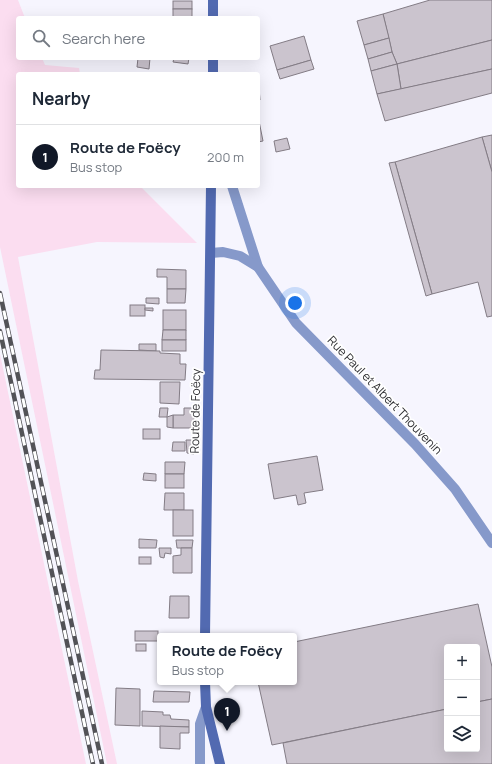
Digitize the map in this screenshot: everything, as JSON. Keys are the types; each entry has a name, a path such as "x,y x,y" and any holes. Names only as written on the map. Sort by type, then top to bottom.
{"street":[{"path":"213,16 214,0"},
{"path":"212,72 213,60"},
{"name":"Route de Foëcy","path":"205,633 211,188"},
{"name":"Rue Paul et Albert Thouvenin","path":"233,188 258,267 296,323 415,444 455,489 492,543"},
{"name":"Rue Paul et Albert Thouvenin","path":"211,253 223,252 240,256 258,267"},
{"path":"205,685 206,707 220,764"},
{"path":"200,764 200,724 206,707"}],"shaded area":[{"path":"0,0 18,0 24,16 16,16 16,60 43,60 45,65 79,68 80,72 16,72 16,188 142,188 197,243 97,242 18,257 78,581 117,764 107,764 0,247"},
{"path":"0,354 86,764 0,764"}],"building":[{"path":"430,0 492,0 492,40 397,64 392,52 383,14"},
{"path":"173,1 192,1 192,9 173,9"},
{"path":"173,9 192,9 192,16 173,16"},
{"path":"383,14 389,38 364,45 357,21"},
{"path":"304,36 311,60 277,70 270,46"},
{"path":"389,38 392,52 368,59 364,45"},
{"path":"492,40 492,69 401,89 397,64"},
{"path":"392,52 397,64 371,71 368,59"},
{"path":"138,60 150,60 149,69 137,67"},
{"path":"174,60 189,60 188,64 173,62"},
{"path":"311,60 314,69 280,79 277,70"},
{"path":"397,64 401,89 377,94 371,71"},
{"path":"492,69 492,93 385,121 377,94"},
{"path":"260,126 263,141 260,142"},
{"path":"492,135 492,172 482,137"},
{"path":"482,137 492,172 492,316 487,317 478,282 432,294 395,162"},
{"path":"287,138 290,149 276,152 274,141"},
{"path":"395,162 432,294 426,296 389,163"},
{"path":"157,269 186,270 186,289 167,289 167,277 157,277"},
{"path":"167,289 186,289 185,303 167,303"},
{"path":"146,298 159,298 159,304 146,303"},
{"path":"130,305 145,305 145,316 130,316"},
{"path":"145,308 153,308 153,311 145,310"},
{"path":"163,310 186,310 186,330 163,330"},
{"path":"163,330 186,330 186,340 162,340"},
{"path":"162,340 186,340 186,351 162,351"},
{"path":"139,344 156,344 156,351 139,350"},
{"path":"101,350 160,351 160,353 180,354 180,364 186,364 185,380 94,379 95,370 100,370"},
{"path":"160,382 180,382 179,404 160,403"},
{"path":"160,408 168,408 167,417 159,417"},
{"path":"184,408 194,408 194,428 173,428 173,415 184,415"},
{"path":"173,415 173,428 167,427 167,417"},
{"path":"143,429 160,429 160,439 143,439"},
{"path":"186,440 194,440 194,454 187,453"},
{"path":"173,442 185,442 185,451 172,451"},
{"path":"317,456 323,490 304,493 306,503 298,505 296,495 274,499 268,464"},
{"path":"165,462 185,462 184,474 165,474"},
{"path":"144,473 156,474 156,481 143,480"},
{"path":"165,474 184,474 184,488 165,488"},
{"path":"165,493 184,493 184,510 164,510"},
{"path":"173,510 193,510 193,536 173,536"},
{"path":"139,539 157,540 156,548 139,548"},
{"path":"176,540 193,540 192,548 177,548"},
{"path":"159,548 171,548 171,554 165,553 164,558 160,557"},
{"path":"181,548 192,548 192,573 173,573 173,556 181,555"},
{"path":"139,557 151,557 151,564 139,564"},
{"path":"170,596 189,596 189,618 169,618"},
{"path":"478,604 492,667 492,699 480,701 480,644 444,644 444,710 272,745 259,685 297,685 297,641"},
{"path":"135,631 158,631 157,641 135,641"},
{"path":"136,644 146,644 146,651 136,651"},
{"path":"116,688 140,689 140,726 115,725"},
{"path":"154,691 190,692 189,702 153,702"},
{"path":"492,699 492,764 287,764 283,743 444,710 444,752 480,752 480,701"},
{"path":"142,711 163,712 163,715 170,715 171,719 189,720 189,727 142,726"},
{"path":"160,726 189,727 189,733 180,733 180,749 160,748"}],"railway":[{"path":"0,293 102,764"},
{"path":"0,331 93,764"}],"place":[{"name":"Route de Foëcy","path":"227,731"}]}
